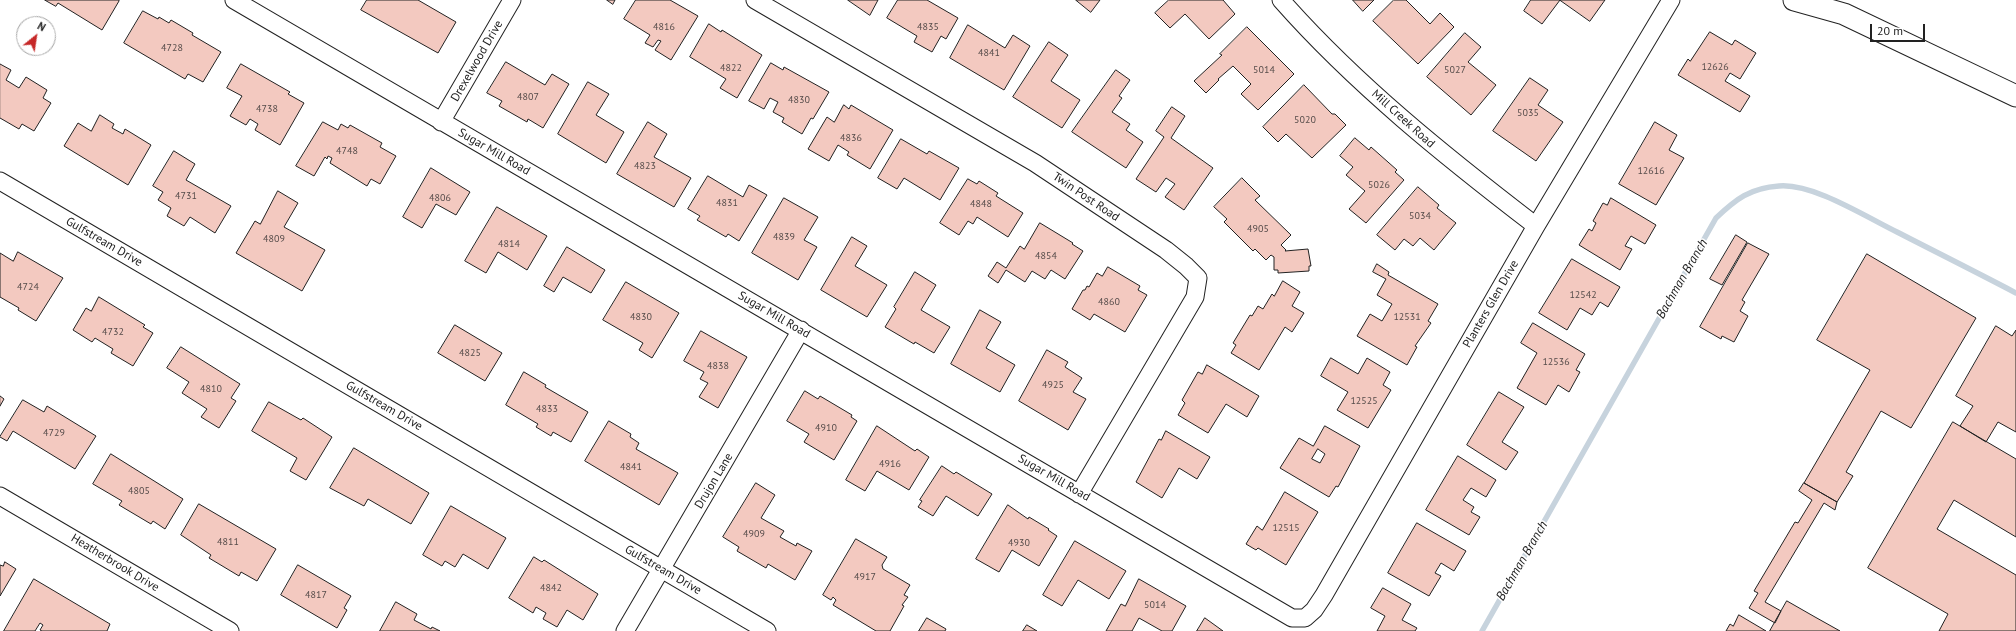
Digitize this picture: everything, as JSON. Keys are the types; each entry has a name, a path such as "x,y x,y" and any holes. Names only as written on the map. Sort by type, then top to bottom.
{"street":[{"name":"Sugar Mill Road","path":"234,0 1292,618 1305,618 1314,610"},
{"name":"Drexelwood Drive","path":"441,122 512,0"},
{"name":"Twin Post Road","path":"755,0 1035,163 1166,250 1198,278 1195,296 1079,494"},
{"name":"Mill Creek Road","path":"1280,0 1304,27 1423,137 1454,164 1536,226"},
{"name":"Planters Glen Drive","path":"1314,610 1536,226 1671,0"},
{"path":"1794,0 1846,7 2016,96"},
{"name":"Gulfstream Drive","path":"0,181 767,631"},
{"name":"Drujon Lane","path":"625,631 801,330"},
{"name":"Heatherbrook Drive","path":"0,496 230,631"}],"building":[{"path":"45,0 119,1 102,30 58,3 56,6"},
{"path":"367,0 418,0 456,22 438,53 361,10"},
{"path":"607,0 615,0 613,4"},
{"path":"636,0 670,0 698,16 671,60 655,50 661,41 658,40 653,47 645,43 650,35 624,19"},
{"path":"848,0 878,0 870,15"},
{"path":"898,0 927,0 958,18 946,39 941,36 932,52 914,42 917,36 887,18"},
{"path":"1076,0 1100,0 1091,12"},
{"path":"1169,0 1223,0 1235,14 1209,39 1185,14 1170,28 1155,13"},
{"path":"1353,0 1374,0 1363,11"},
{"path":"1394,0 1406,0 1430,24 1440,13 1454,27 1418,64 1373,21"},
{"path":"1531,0 1560,0 1542,24 1524,11"},
{"path":"1560,0 1605,0 1590,21"},
{"path":"143,11 158,19 159,17 169,23 171,20 193,33 192,35 221,52 203,82 188,74 185,79 124,43"},
{"path":"709,24 721,32 722,30 762,55 737,98 720,88 726,79 690,57"},
{"path":"968,25 1005,48 1013,35 1030,46 1004,90 950,58"},
{"path":"1247,27 1294,74 1258,110 1241,94 1251,84 1233,66 1218,79 1219,80 1206,93 1194,81 1222,55 1220,54"},
{"path":"1710,32 1732,45 1735,40 1756,53 1740,79 1730,73 1725,81 1750,96 1740,112 1678,75 1688,59 1690,61"},
{"path":"1465,33 1481,47 1468,62 1496,85 1471,115 1427,77"},
{"path":"1049,42 1068,55 1051,81 1080,100 1062,128 1013,97"},
{"path":"506,62 545,85 552,74 569,84 543,128 528,119 527,122 499,106 502,101 487,93"},
{"path":"771,63 783,70 784,67 829,92 802,134 782,122 784,118 773,112 778,102 770,98 764,109 749,101"},
{"path":"0,64 11,70 6,80 19,88 26,77 47,90 43,98 51,103 34,131 22,124 19,129 0,118"},
{"path":"241,64 290,92 288,94 304,103 280,145 255,130 258,124 250,119 246,125 230,116 242,96 227,88"},
{"path":"1116,70 1130,80 1119,96 1122,98 1112,112 1130,124 1126,130 1143,142 1126,168 1072,132"},
{"path":"1530,78 1548,90 1538,105 1563,122 1536,161 1493,131"},
{"path":"588,82 609,94 596,115 624,132 606,163 558,134"},
{"path":"1304,85 1332,114 1335,114 1346,125 1312,158 1286,134 1278,142 1263,127"},
{"path":"844,105 849,109 851,105 893,130 870,169 847,155 849,152 838,145 829,161 808,149 827,117 834,122"},
{"path":"1172,107 1185,116 1171,138 1213,168 1184,210 1165,197 1175,184 1166,178 1156,192 1136,179 1164,137 1156,131"},
{"path":"100,115 114,124 112,128 123,134 125,129 151,145 128,185 64,146 78,123 91,131"},
{"path":"323,122 338,130 341,124 348,128 350,125 382,143 380,147 396,156 380,184 371,179 367,186 330,163 332,158 328,156 327,159 325,157 314,176 296,166"},
{"path":"648,122 667,134 654,157 691,178 674,207 617,174"},
{"path":"1655,122 1677,135 1669,150 1684,158 1656,205 1619,184"},
{"path":"1355,138 1369,150 1371,147 1397,170 1395,172 1404,180 1366,223 1349,209 1365,191 1346,175 1353,167 1340,156"},
{"path":"901,139 927,154 929,151 959,168 940,200 904,178 897,189 878,178"},
{"path":"174,151 195,164 186,180 231,206 215,233 190,217 184,226 167,216 171,208 158,200 163,192 153,186"},
{"path":"431,168 470,192 456,215 436,204 422,228 403,217"},
{"path":"708,176 743,197 749,185 767,195 739,241 728,234 726,237 697,220 700,216 688,209"},
{"path":"1242,178 1260,196 1255,200 1291,235 1281,245 1286,250 1285,251 1308,249 1311,266 1309,266 1309,271 1278,273 1278,270 1274,270 1274,257 1271,255 1266,260 1255,249 1253,251 1224,222 1227,219 1214,207"},
{"path":"968,179 977,184 979,181 998,193 996,196 1023,213 1008,237 977,217 973,224 968,221 959,235 940,223"},
{"path":"1418,187 1439,205 1437,208 1456,223 1434,250 1420,238 1413,246 1404,239 1395,250 1377,235"},
{"path":"278,191 298,203 284,227 325,250 302,291 236,253 255,221 260,224"},
{"path":"784,198 818,217 804,240 817,247 798,280 752,253"},
{"path":"1611,198 1656,225 1645,244 1631,236 1625,246 1632,249 1620,270 1579,245 1589,229 1592,231 1596,223 1593,221 1603,203 1607,205"},
{"path":"497,207 547,236 527,270 498,252 486,273 465,261"},
{"path":"1040,223 1073,243 1072,244 1083,251 1065,279 1051,270 1045,279 1032,271 1025,282 1006,270 998,283 988,276 997,262 1006,268 1020,246 1024,249"},
{"path":"1736,235 1747,242 1722,285 1710,279"},
{"path":"852,237 867,246 855,266 887,285 867,317 821,290"},
{"path":"1748,243 1769,254 1742,300 1745,302 1740,311 1748,316 1734,342 1722,336 1721,339 1700,327"},
{"path":"567,247 605,270 591,293 563,277 554,292 544,286"},
{"path":"18,252 63,278 36,321 18,310 19,308 0,297 0,253 13,261"},
{"path":"1867,254 1976,318 1911,428 1881,411 1846,472 1853,476 1837,502 1804,483 1870,370 1817,340"},
{"path":"1572,259 1620,287 1608,307 1600,302 1592,315 1580,308 1567,330 1539,313"},
{"path":"1377,264 1389,272 1388,275 1438,304 1428,321 1431,323 1415,346 1417,347 1407,365 1357,336 1370,314 1382,321 1392,304 1377,295 1386,279 1373,272"},
{"path":"1108,267 1140,286 1138,290 1147,295 1125,332 1094,314 1090,320 1072,309 1083,290 1085,290 1087,286 1089,287 1097,273 1102,276"},
{"path":"915,272 936,285 921,310 950,327 934,353 915,342 914,344 885,327 896,309 894,307"},
{"path":"1283,281 1300,292 1292,306 1304,313 1292,332 1285,327 1259,370 1231,353 1236,345 1233,343 1250,315 1252,316 1258,306 1263,309 1272,294 1274,296"},
{"path":"626,282 679,313 652,358 639,350 643,343 603,320"},
{"path":"99,297 145,325 143,327 153,333 133,366 111,353 113,349 95,338 92,342 73,330 86,308 91,311"},
{"path":"980,310 1001,322 986,348 1015,365 1000,392 951,364"},
{"path":"1533,323 1585,354 1576,370 1580,372 1569,392 1558,385 1546,405 1517,388 1537,353 1521,343"},
{"path":"455,325 502,353 485,381 438,353"},
{"path":"1996,326 2012,336 2016,330 2016,432 1998,422 1986,442 1960,426 1973,406 1956,396"},
{"path":"701,331 747,357 718,408 699,397 708,383 700,379 704,372 684,361"},
{"path":"181,347 240,384 231,398 236,401 219,428 201,417 207,409 182,393 189,382 167,368"},
{"path":"1047,350 1068,362 1065,367 1082,378 1073,392 1086,399 1068,430 1019,401"},
{"path":"1331,358 1358,374 1367,358 1390,372 1383,385 1391,390 1368,428 1337,410 1348,392 1321,376"},
{"path":"1207,365 1259,396 1247,417 1226,404 1208,433 1178,415 1185,403 1182,400 1198,372 1202,374"},
{"path":"524,372 546,385 545,387 588,412 571,442 553,432 551,436 536,427 538,424 506,405"},
{"path":"805,391 818,399 820,396 852,415 851,417 857,421 834,460 804,442 809,434 787,421"},
{"path":"1499,392 1524,407 1502,442 1518,452 1506,470 1467,445"},
{"path":"0,396 4,399 0,406"},
{"path":"23,400 44,412 47,406 96,436 75,469 13,431 7,441 0,437"},
{"path":"269,402 301,420 303,418 332,437 306,480 290,471 297,458 252,431"},
{"path":"609,421 631,434 630,437 639,443 636,449 678,473 659,505 585,461"},
{"path":"1953,422 2016,459 2016,537 1954,500 1937,529 2016,575 2016,631 1939,631 1948,614 1868,568"},
{"path":"877,426 915,451 917,449 929,457 909,490 877,471 865,491 846,480"},
{"path":"1325,426 1360,446 1338,487 1336,486 1329,497 1280,468 1299,438 1313,446","holes":["1318,449 1325,454 1320,463 1312,459"]},
{"path":"1166,431 1210,457 1197,479 1179,468 1162,498 1136,482 1159,439 1161,440"},
{"path":"354,448 429,493 411,524 368,499 364,506 330,488"},
{"path":"111,454 183,499 165,529 153,521 151,524 119,505 122,501 93,484"},
{"path":"1458,456 1496,480 1486,497 1471,488 1463,500 1474,507 1471,512 1480,517 1469,535 1426,510"},
{"path":"942,466 954,474 956,472 992,494 978,516 946,496 933,516 918,507 922,501 920,500"},
{"path":"756,483 775,495 761,518 784,531 780,537 796,546 797,543 812,551 795,580 768,564 766,568 737,551 739,547 723,537"},
{"path":"1804,483 1837,502 1835,510 1824,503 1765,602 1781,611 1775,623 1749,608 1758,593 1754,591 1795,522 1798,523 1812,500 1799,491"},
{"path":"1285,492 1318,512 1286,565 1258,548 1256,550 1246,544 1257,526 1262,530"},
{"path":"199,504 276,549 257,581 241,572 239,576 209,558 211,555 181,535"},
{"path":"1008,505 1028,519 1029,517 1049,529 1048,530 1057,536 1039,566 1012,550 999,572 976,559"},
{"path":"451,506 506,538 488,569 463,554 455,567 445,561 442,566 423,555"},
{"path":"1417,523 1466,551 1454,571 1441,563 1435,573 1441,576 1429,596 1388,573"},
{"path":"856,539 887,557 882,565 883,569 910,585 904,595 908,597 902,605 904,606 890,631 876,631 833,605 836,600 833,597 831,600 823,595"},
{"path":"1075,541 1126,571 1109,599 1078,580 1062,606 1043,595"},
{"path":"534,557 542,562 544,560 598,594 583,620 567,610 557,627 543,619 546,613 536,607 533,613 509,598"},
{"path":"5,562 16,569 0,596 0,565 3,566"},
{"path":"298,565 351,596 344,608 347,610 337,628 281,595"},
{"path":"34,579 110,624 107,631 42,631 40,630 43,625 40,623 35,631 4,631"},
{"path":"1139,579 1186,606 1172,631 1162,631 1139,618 1132,631 1106,631 1121,604 1125,606"},
{"path":"1383,588 1411,604 1402,620 1417,628 1415,631 1377,631 1385,616 1371,608"},
{"path":"1787,601 1815,617 1840,631 1770,631"},
{"path":"396,602 417,614 414,620 431,629 432,627 440,631 380,631"},
{"path":"1739,615 1766,631 1726,631 1730,624 1733,626"},
{"path":"927,618 946,629 945,631 919,631"},
{"path":"1205,618 1223,631 1197,631"},
{"path":"1027,625 1037,631 1023,631"}],"waterway":[{"name":"Bachman Branch","path":"1482,631 1716,218 1737,200 1760,189 1779,186 1793,186 1823,195 2016,293"}]}
